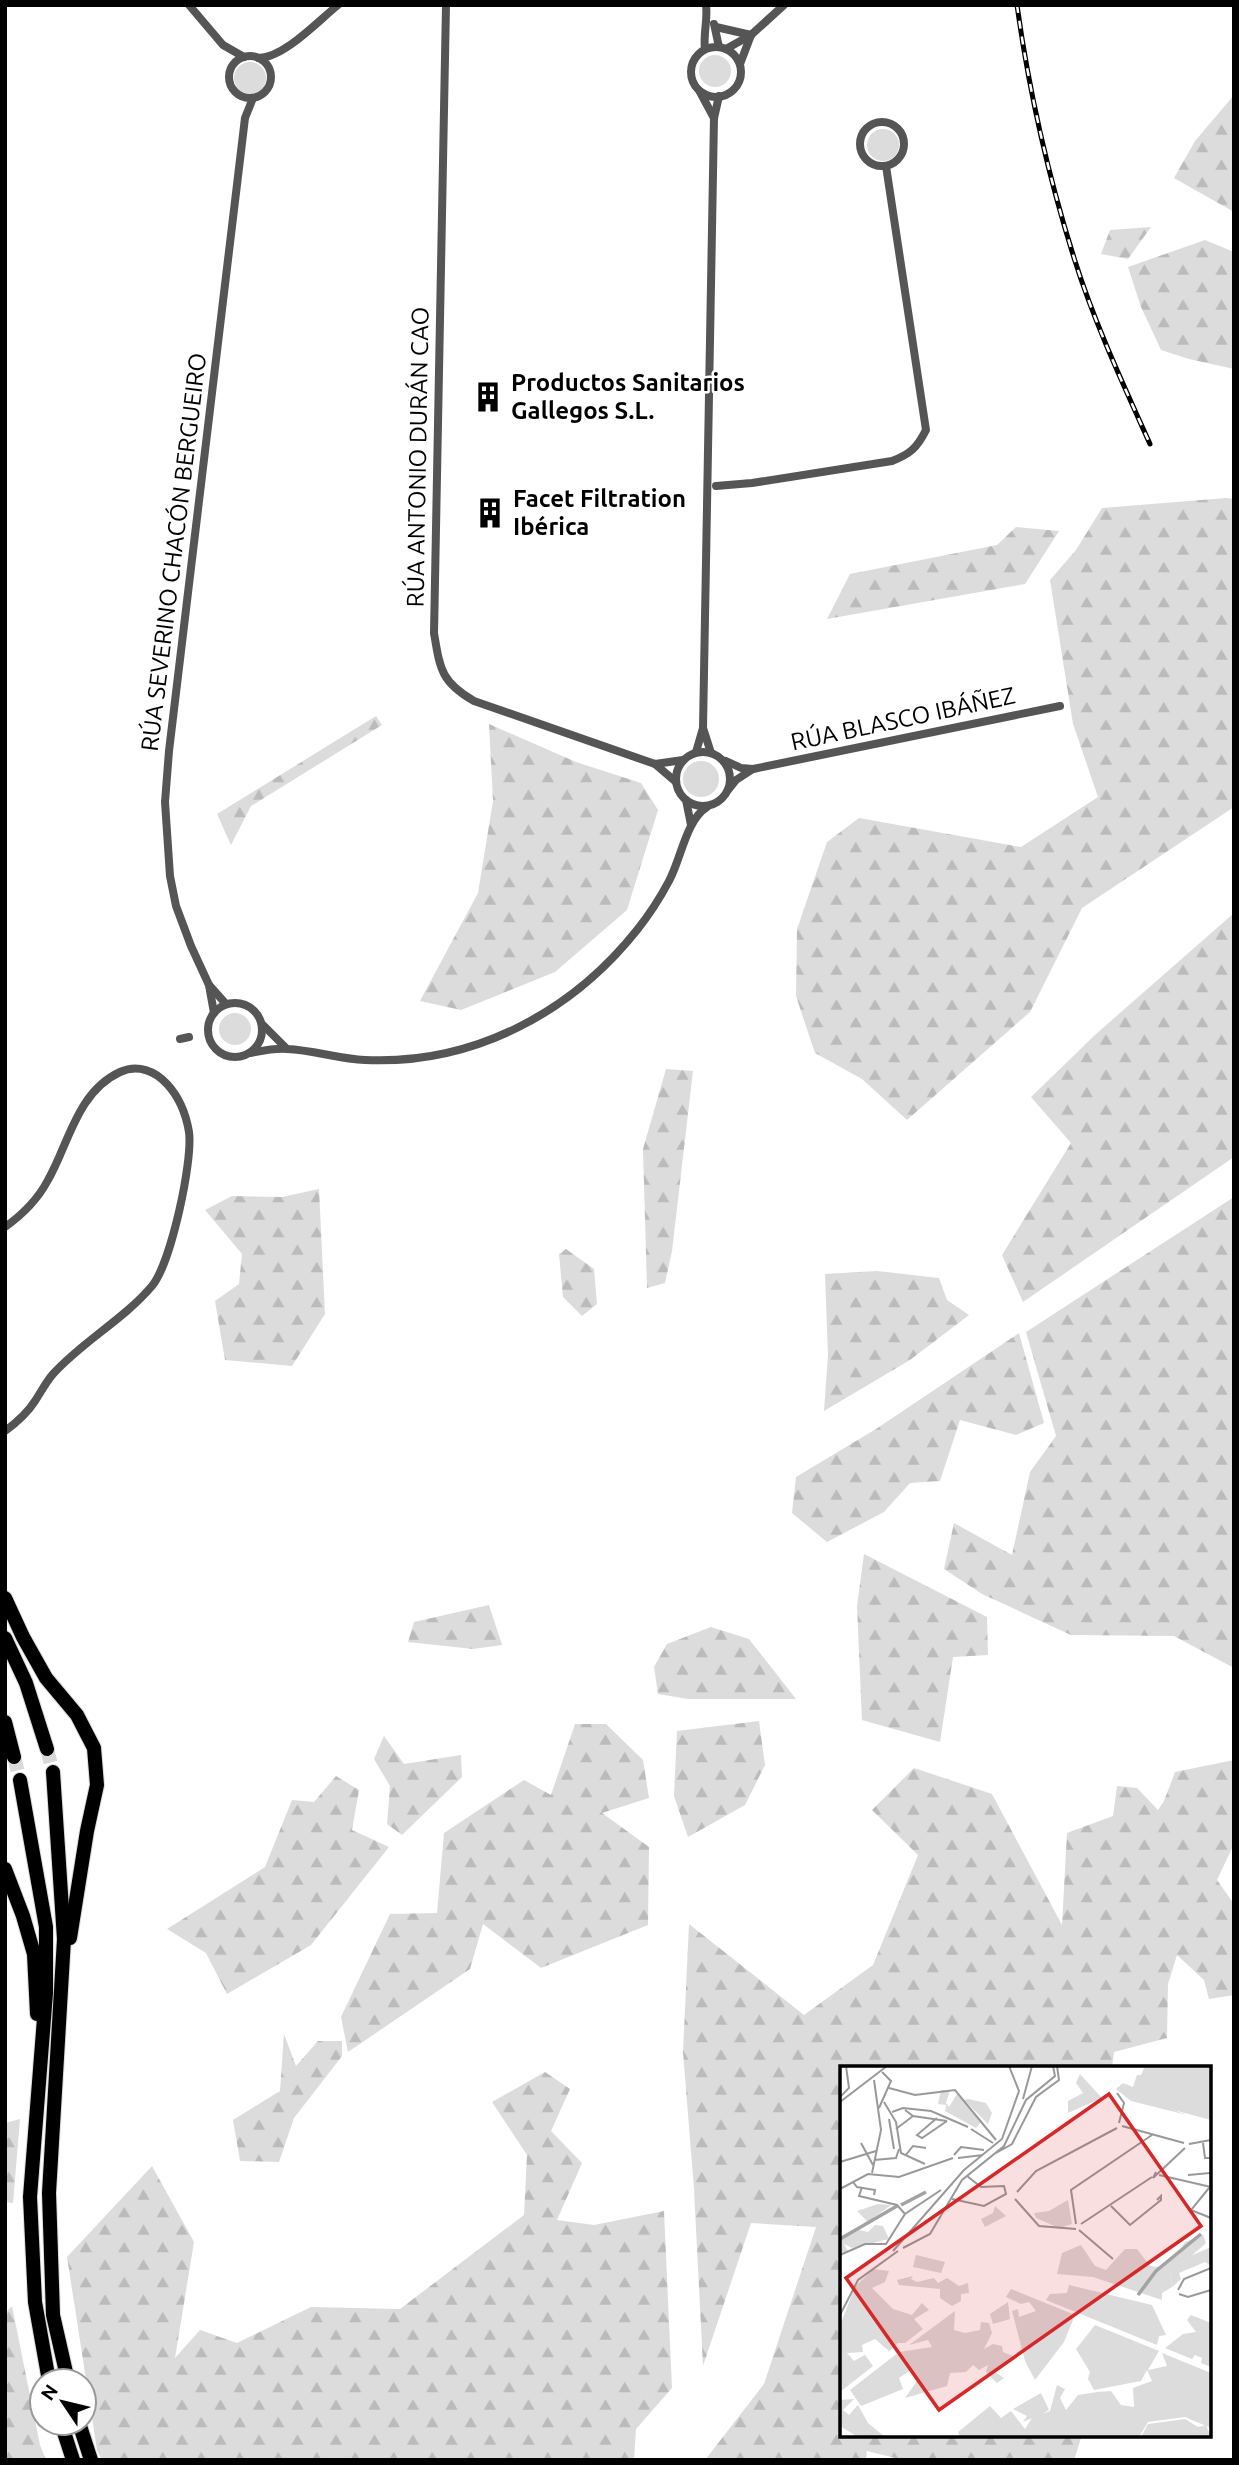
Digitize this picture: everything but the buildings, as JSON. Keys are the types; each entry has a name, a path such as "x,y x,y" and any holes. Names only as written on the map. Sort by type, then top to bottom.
{"highway":[{"path":"5,1598 46,1678 77,1715 95,1756 96,1793 87,1831 64,1978"},
{"path":"5,1638 26,1683 47,1749"},
{"path":"5,1722 15,1757"},
{"path":"53,1772 64,1978 49,2193 54,2315 65,2367"},
{"path":"20,1780 46,1927 46,1993 30,2197 35,2302 47,2367"},
{"path":"5,1869 34,1954 38,2037 42,2056"},
{"path":"66,2437 73,2460"},
{"path":"84,2437 91,2460"}],"street":[{"path":"189,5 223,45 232,66 230,85 238,95 253,99 266,92 270,86 271,72 282,51"},
{"path":"223,45 244,57 266,58 282,51 338,5"},
{"name":"RÚA ANTONIO DURÁN CAO","path":"446,5 434,633 439,663 450,685 474,701 655,764 676,782"},
{"path":"705,49 708,16 706,5"},
{"path":"714,118 692,79 694,58 705,49 722,48 751,35 784,5"},
{"path":"708,16 716,27 722,48"},
{"path":"716,27 751,35"},
{"path":"699,91 719,96 737,85 742,53 751,35"},
{"path":"722,48 732,52 740,64"},
{"path":"232,66 244,57"},
{"path":"259,58 271,72"},
{"name":"RÚA SEVERINO CHACÓN BERGUEIRO","path":"238,95 245,118"},
{"path":"696,752 703,728 714,118 719,96"},
{"name":"RÚA SEVERINO CHACÓN BERGUEIRO","path":"214,1013 209,985 176,906 170,876 165,802 245,118 253,99"},
{"path":"884,122 895,126 904,140 904,148 898,159 886,166 869,162 862,150 863,134 877,123 884,122"},
{"path":"716,486 892,461 910,454 919,445 926,430 886,166"},
{"name":"RÚA BLASCO IBÁÑEZ","path":"728,790 736,780 753,769 1060,706"},
{"path":"703,728 711,753"},
{"path":"707,807 685,800 679,793 677,771 683,760 696,752 711,753 733,765 753,769"},
{"path":"286,1048 262,1024 258,1015 244,1004 226,1004 214,1013 209,1021 208,1032 216,1049 222,1054 236,1057 286,1048 337,1058 400,1060 461,1049 499,1037 530,1023 584,986 615,957 639,928 670,880 691,825 701,811 719,801 728,790 730,773 721,758"},
{"name":"RÚA ANTONIO DURÁN CAO","path":"655,764 683,760"},
{"path":"685,800 691,825"},
{"name":"RÚA SEVERINO CHACÓN BERGUEIRO","path":"209,985 226,1004"},
{"path":"250,1053 260,1040 262,1024"},
{"path":"5,1227 21,1215 47,1183 82,1105 102,1083 121,1072 135,1068 149,1071 162,1079 175,1093 184,1112 189,1135 187,1165 169,1252 154,1283 132,1308 85,1343 51,1376 33,1404 5,1431"}],"green space":[{"path":"715,55 727,59 731,71 727,83 715,87 703,83 699,71 703,59"},
{"path":"250,62 262,66 266,78 262,90 250,94 238,90 234,78 238,66"},
{"path":"1234,95 1234,212 1174,178 1195,141"},
{"path":"883,129 895,133 899,145 895,157 883,161 871,157 867,145 871,133"},
{"path":"1151,227 1128,259 1101,254 1110,230"},
{"path":"1205,240 1234,252 1234,369 1161,350 1141,307 1128,267"},
{"path":"1234,499 1234,807 1082,908 1030,1012 907,1120 862,1079 815,1053 796,996 797,929 827,842 859,818 1021,847 1098,797 1073,724 1050,580 1076,550 1102,508"},
{"path":"1016,527 1059,531 1025,584 827,619 850,574 997,545"},
{"path":"376,716 382,725 251,806 231,845 217,814"},
{"path":"489,724 576,762 641,783 658,810 627,910 555,972 461,1010 420,1001 478,893 493,801"},
{"path":"701,761 713,767 719,779 713,791 701,797 689,791 683,779 689,767"},
{"path":"1234,913 1234,1157 1023,1302 1002,1255 1071,1143 1031,1097 1096,1034"},
{"path":"235,1013 247,1017 251,1029 247,1041 235,1045 223,1041 219,1029 223,1017"},
{"path":"666,1069 693,1071 672,1251 665,1283 647,1288 643,1149"},
{"path":"319,1189 325,1314 292,1366 225,1360 215,1301 239,1284 242,1254 205,1210 232,1196 282,1197"},
{"path":"1234,1197 1234,1668 1174,1636 1071,1635 982,1594 944,1569 954,1523 1012,1555 1030,1472 1056,1436 1026,1332"},
{"path":"566,1249 594,1269 597,1304 582,1316 563,1297 559,1254"},
{"path":"877,1271 939,1278 947,1300 969,1315 910,1360 824,1411 828,1355 825,1274"},
{"path":"1019,1333 1044,1423 1016,1435 960,1420 940,1481 910,1483 884,1512 827,1542 792,1513 796,1477 876,1429"},
{"path":"864,1554 987,1617 988,1655 953,1657 940,1742 862,1720 857,1606"},
{"path":"489,1605 502,1645 473,1649 408,1642 414,1622"},
{"path":"711,1627 749,1639 796,1699 688,1699 658,1694 654,1667 667,1644"},
{"path":"759,1721 765,1765 745,1805 688,1837 674,1796 677,1731"},
{"path":"575,1724 606,1724 643,1760 649,1798 602,1813 649,1847 648,1925 541,1968 483,1924 470,1969 348,2052 341,2017 390,1914 437,1913 444,1833 524,1780 551,1795"},
{"path":"384,1736 404,1764 461,1755 462,1777 402,1835 387,1824 390,1786 374,1759"},
{"path":"1234,1760 1234,1844 1217,1880 1234,1904 1234,1995 1209,1999 1204,1980 1177,1955 1168,1984 1167,2038 1114,2052 1112,2066 840,2066 840,2437 1081,2437 1074,2460 903,2460 867,2451 866,2460 705,2460 764,2384 816,2227 751,2223 703,2366 694,2189 683,2052 689,1924 804,2015 873,1965 918,1855 872,1810 914,1768 992,1794 1062,1925 1067,1833 1113,1816 1117,1786 1137,1788 1158,1810 1175,1772"},
{"path":"336,1776 359,1790 352,1830 389,1847 311,1945 227,1994 206,1953 167,1929 265,1867 292,1800 314,1802"},
{"path":"284,2034 296,2066 318,2041 342,2041 342,2056 294,2118 279,2162 240,2161 233,2120 280,2091"},
{"path":"545,2072 570,2089 551,2131 582,2163 557,2220 594,2225 664,2211 672,2388 636,2429 634,2460 102,2460 95,2437 98,2437 98,2367 84,2367 67,2257 152,2166 194,2242 175,2358 200,2330 237,2343 311,2307 400,2309 524,2215 527,2155 492,2102"},
{"path":"20,2119 13,2203 5,2202 5,2123"},
{"path":"12,2306 28,2385 28,2437 38,2437 46,2460 5,2460 5,2313"}],"tunnel":[{"path":"47,1749 53,1772"},
{"path":"14,1757 20,1780"}],"railway":[{"path":"1017,5 1048,167 1066,230 1100,331 1150,444"}],"place":[{"name":"Productos Sanitarios Gallegos S.L.","path":"488,397"},
{"name":"Facet Filtration Ibérica","path":"490,513"}]}
